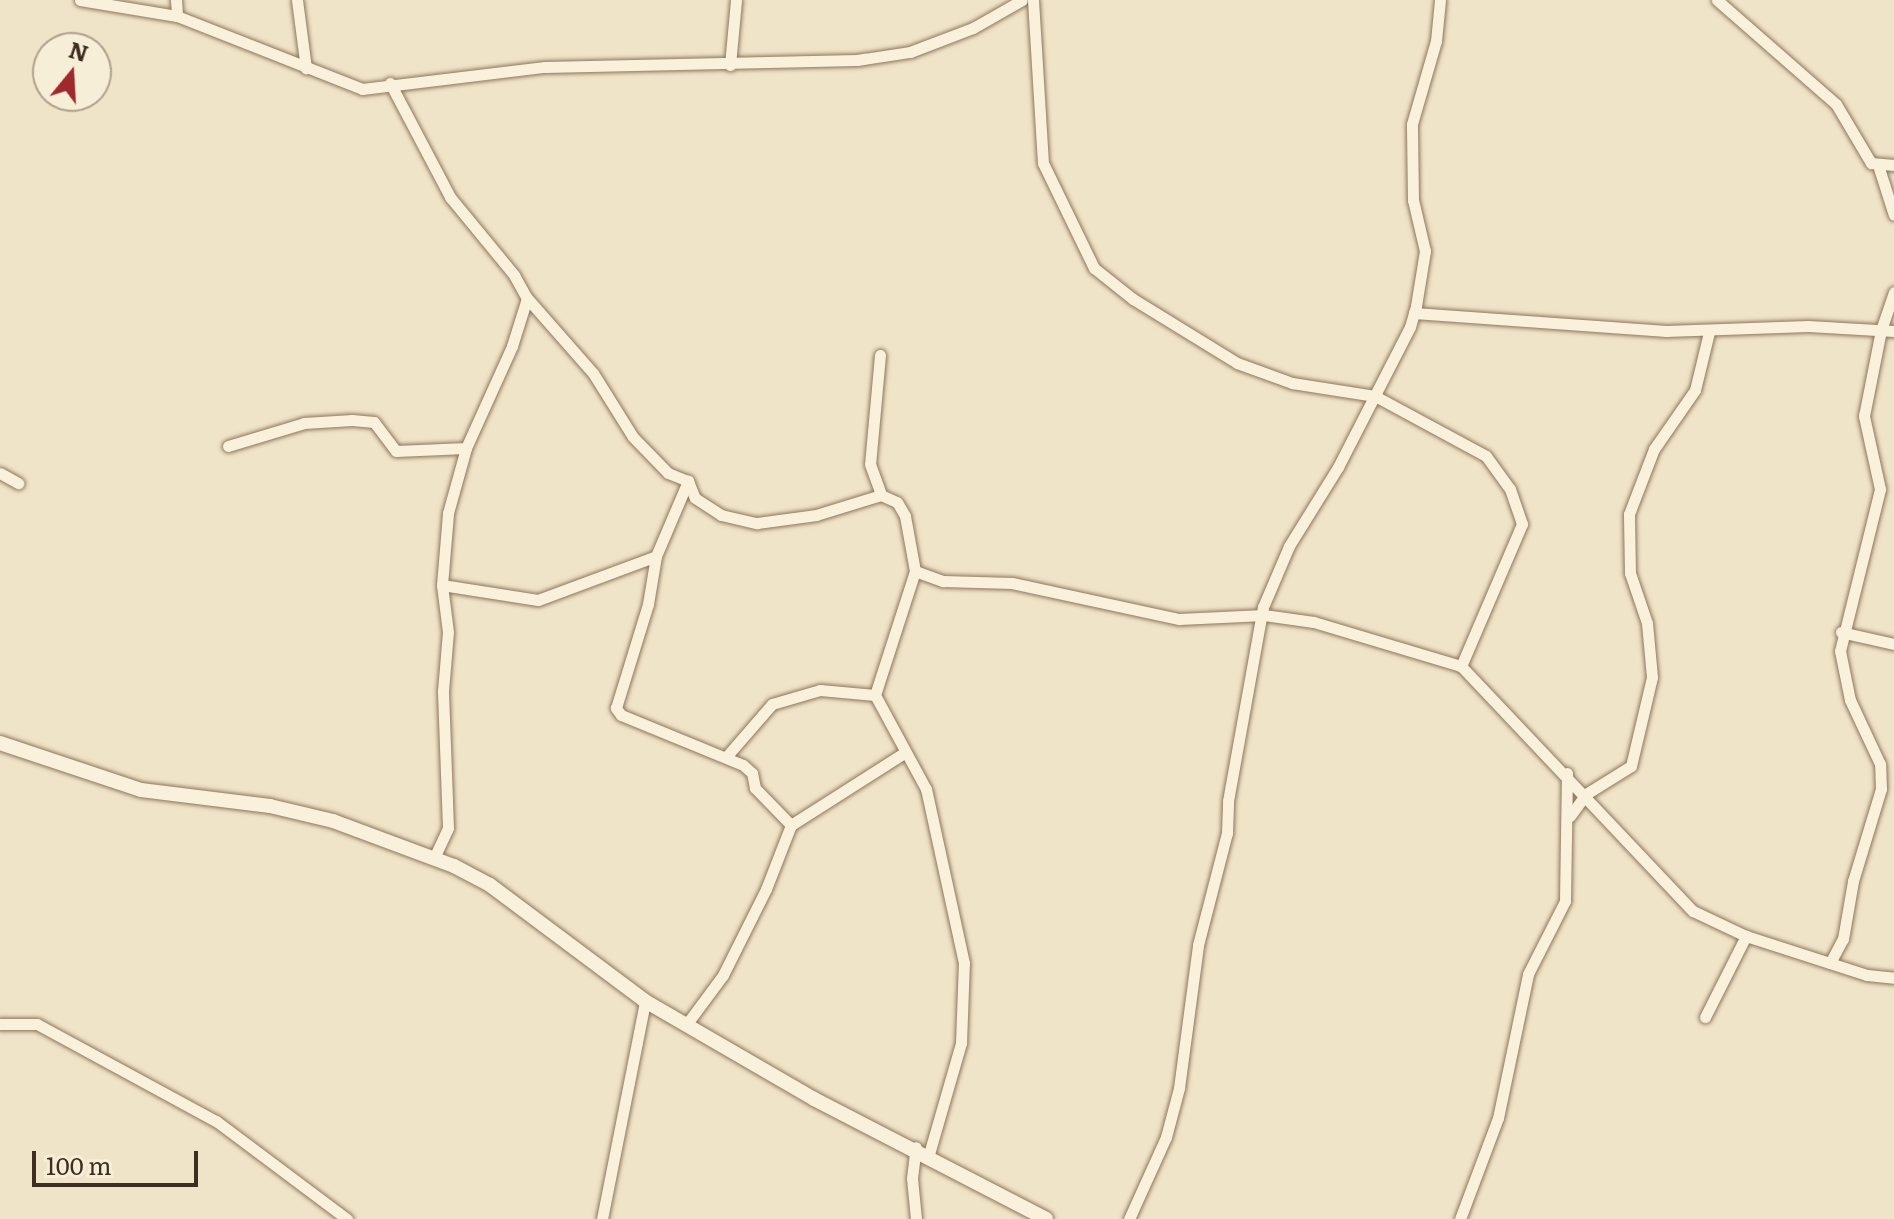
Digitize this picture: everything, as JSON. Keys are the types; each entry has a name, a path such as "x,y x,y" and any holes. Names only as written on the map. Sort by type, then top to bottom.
{"street":[{"path":"80,0 177,16 362,89 390,83 545,67 730,65 910,52 973,28 1022,0"},
{"path":"176,0 177,16"},
{"path":"297,0 306,68"},
{"path":"730,65 736,0"},
{"path":"1033,0 1043,163 1094,268 1133,299 1237,363 1292,383 1375,396 1486,456 1510,489 1522,524 1461,666"},
{"path":"1129,1219 1166,1137 1179,1088 1198,945 1227,833 1228,801 1264,615 1289,546 1419,315 1425,251 1413,200 1412,124 1436,41 1440,0"},
{"path":"1717,0 1836,104 1853,140 1878,165 1894,215"},
{"path":"390,83 450,197 514,275 527,298 593,373 633,437 668,473 688,481 695,498 721,515 757,523 816,515 881,495 897,502 905,516 915,571 875,695 926,789 964,963 961,1043 922,1151 916,1219"},
{"path":"1878,165 1894,165"},
{"path":"1830,963 1843,939 1853,881 1881,789 1880,764 1850,700 1841,632 1866,561 1869,519 1880,489 1864,416 1881,330 1894,292"},
{"path":"434,858 448,828 443,691 448,632 442,585 448,513 466,448 512,346 527,298"},
{"path":"1419,315 1709,332 1808,326 1894,331"},
{"path":"1570,816 1586,794 1631,766 1652,677 1647,623 1630,573 1629,514 1654,449 1695,390 1709,332"},
{"path":"880,355 870,464 881,495"},
{"path":"228,446 304,423 352,420 374,422 396,451 466,448"},
{"path":"0,473 18,483"},
{"path":"688,481 656,556 648,604 616,708 621,715 726,757 752,773 755,788 791,825"},
{"path":"442,585 538,600 656,556"},
{"path":"915,571 943,581 1012,583 1179,619 1264,615 1314,622 1461,666 1567,773 1693,911 1746,936 1830,963 1894,978"},
{"path":"1841,632 1894,644"},
{"path":"726,757 772,704 820,690 875,695"},
{"path":"0,743 141,790 333,821 434,858 490,885 645,1001 814,1099 922,1151 1046,1219"},
{"path":"686,1025 723,975 766,889 791,825 904,753"},
{"path":"1460,1219 1498,1118 1528,974 1565,901 1570,816 1567,773"},
{"path":"1705,1017 1746,936"},
{"path":"602,1219 645,1001"},
{"path":"0,1024 37,1024 216,1121 347,1219"}]}
